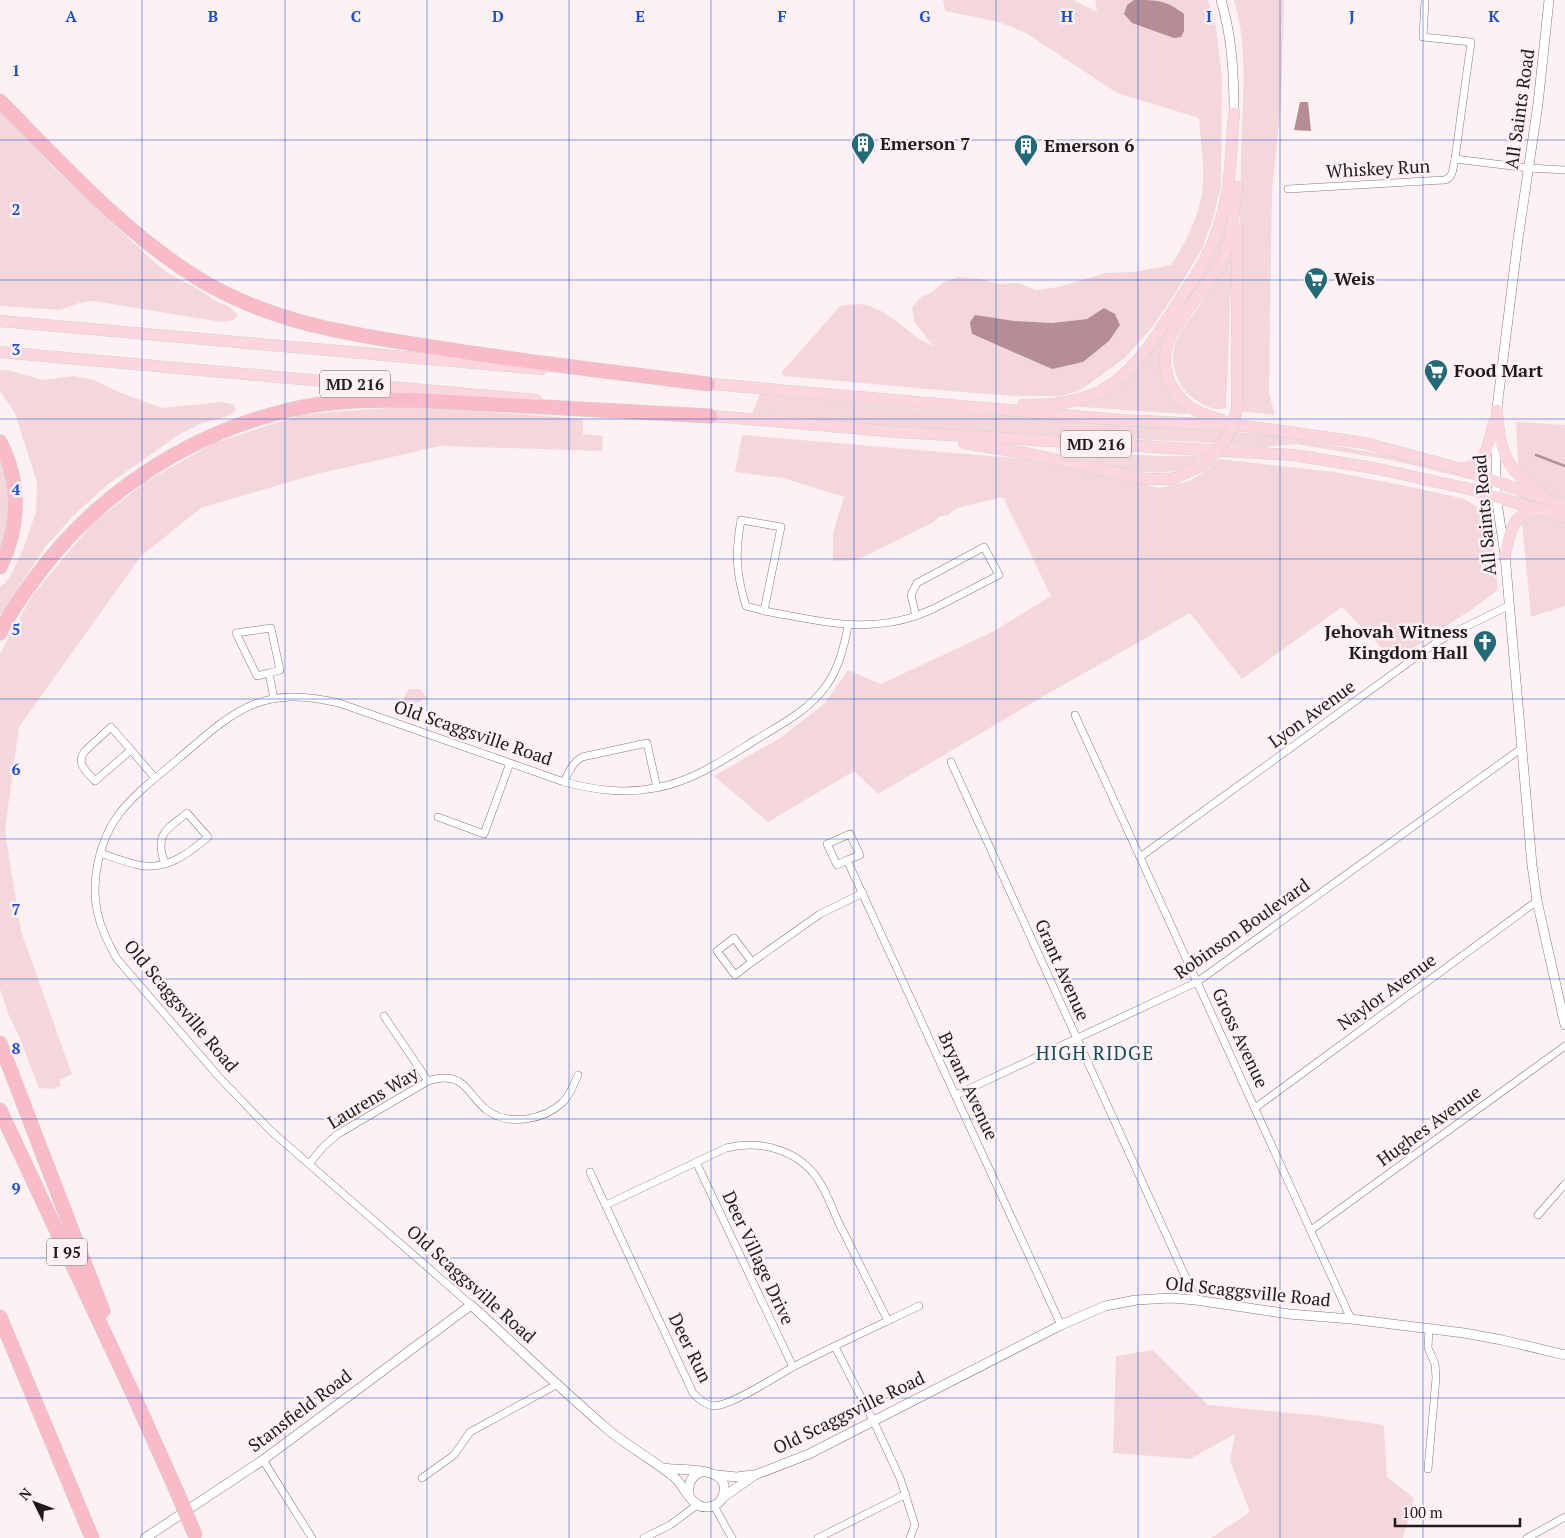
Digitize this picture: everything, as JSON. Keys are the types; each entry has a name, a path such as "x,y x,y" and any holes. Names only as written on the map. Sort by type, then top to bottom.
{"highway":[{"path":"0,101 120,219 158,251 204,282 251,305 296,321 334,331 485,356 708,384"},
{"path":"0,633 21,598 43,567 66,540 106,502 162,461 212,436 259,418 299,408 335,402 370,400 414,400 710,416"},
{"path":"0,442 10,466 15,488 16,509 14,530 7,553 0,567"},
{"path":"0,1043 88,1268 133,1394"},
{"name":"I 95","path":"0,1110 133,1394 195,1536"},
{"path":"0,1317 92,1538"},
{"path":"0,1327 28,1384"}],"main road":[{"path":"898,432 1030,454 1144,479 1172,479 1203,465 1223,445 1230,434 1237,407 1237,187 1234,113"},
{"path":"898,401 1056,405 1079,400 1099,392 1116,382 1131,369 1150,346 1203,265 1212,246 1221,221 1226,196 1234,113"},
{"path":"1237,187 1227,251 1210,280 1175,326 1166,352 1165,367 1176,394 1184,404 1197,412 1246,426"},
{"name":"MD 216","path":"0,321 1120,420 1246,426 1365,443 1461,469 1565,505"},
{"name":"MD 216","path":"0,352 898,432 1293,455 1374,468 1496,496 1565,517"},
{"path":"1461,469 1471,468 1483,458 1497,410"},
{"path":"1497,410 1500,445 1513,470 1542,494 1565,505"},
{"path":"1505,555 1515,522 1525,513 1543,510"}],"street":[{"path":"1214,0 1226,16"},
{"path":"1221,0 1226,16 1234,64 1234,113"},
{"name":"Whiskey Run","path":"1288,189 1444,180 1450,177 1455,159 1471,42 1423,36 1425,0"},
{"name":"All Saints Road","path":"1549,0 1540,86 1497,410 1496,496 1505,555 1508,606 1537,902 1565,1026"},
{"name":"Whiskey Run","path":"1455,159 1528,168 1565,170"},
{"path":"764,611 781,527 742,520 737,543 736,564 739,584 746,606 764,611 848,626 897,622 916,616 999,574 984,547 917,583 911,594 916,616"},
{"name":"Lyon Avenue","path":"1140,857 1428,648 1451,634 1508,606"},
{"name":"Old Scaggsville Road","path":"689,1496 680,1482 606,1428 471,1305 271,1131 246,1105 117,959 106,940 96,906 94,890 100,853 108,831 120,813 155,778 236,712 256,703 274,699 310,697 339,703 564,782 588,788 619,791 656,788 694,776 711,767 787,721 809,705 835,673 845,646 848,626"},
{"path":"271,628 280,670 269,673 257,676 236,633 271,628"},
{"path":"269,673 274,699"},
{"name":"Gross Avenue","path":"1075,715 1352,1319"},
{"path":"131,750 96,781 82,766 81,760 85,751 111,728 131,750 155,778"},
{"path":"564,782 570,768 582,757 648,743 656,788"},
{"name":"Robinson Boulevard","path":"956,1095 1197,982 1522,748"},
{"name":"Grant Avenue","path":"951,762 1196,1300"},
{"path":"438,818 484,834 510,763"},
{"path":"100,853 139,865 152,866 165,864 179,859 191,852 208,837 187,813 163,835 160,843 165,864"},
{"path":"850,834 860,855 847,860 837,865 828,844 850,834"},
{"name":"Bryant Avenue","path":"847,860 1062,1325"},
{"path":"752,962 734,938 717,950 734,975 820,914 863,893"},
{"name":"Naylor Avenue","path":"1255,1108 1537,902"},
{"path":"384,1016 428,1082"},
{"name":"Hughes Avenue","path":"1311,1230 1565,1046"},
{"name":"Laurens Way","path":"309,1164 338,1134 438,1078 448,1078 457,1081 490,1112 498,1116 519,1120 551,1110 562,1102 568,1095 578,1075"},
{"path":"606,1205 726,1148 740,1144 754,1144 782,1150 795,1156 805,1164 823,1186 837,1221 888,1320"},
{"name":"Deer Village Drive","path":"696,1162 794,1367"},
{"name":"Deer Run","path":"590,1172 694,1393 700,1401 708,1406 731,1401 794,1367 919,1306"},
{"path":"1538,1215 1565,1184"},
{"name":"Old Scaggsville Road","path":"722,1498 755,1475 809,1454 1062,1325 1105,1306 1129,1301 1154,1298 1196,1300 1289,1314 1352,1319 1502,1340 1565,1355"},
{"name":"Stansfield Road","path":"145,1538 263,1460 471,1305"},
{"path":"1428,1470 1436,1378 1434,1364 1428,1348 1429,1329"},
{"path":"835,1347 874,1420 906,1494 914,1525 910,1538"},
{"path":"422,1478 454,1455 470,1432 558,1384"},
{"path":"263,1460 312,1538"},
{"path":"662,1468 710,1471 717,1475 723,1482 722,1498 714,1506 706,1508 697,1505 689,1496 688,1487 690,1480 698,1473 704,1471"},
{"name":"Old Scaggsville Road","path":"717,1475 737,1477 755,1475"},
{"path":"818,1538 906,1494"},
{"path":"644,1538 670,1525 697,1505"},
{"path":"714,1506 732,1538"},
{"path":"1526,1538 1565,1517"}],"shaded area":[{"path":"943,0 1073,0 1097,12 1095,0 1207,0 1209,3 1216,28 1222,78 1221,186 1213,218 1202,249 1153,326 1125,358 1079,391 1061,396 1015,396 784,376 781,373 840,306 859,304 879,310 915,336 933,346 914,321 912,307 921,297 932,292 944,282 959,277 981,279 999,284 1018,283 1036,290 1058,287 1106,273 1134,272 1171,265 1183,246 1193,224 1200,202 1203,180 1199,118 1117,93 1026,33 999,22 945,11","holes":["1104,308 1052,369 973,335 1014,321 1052,323 1087,319"]},
{"path":"1134,0 1166,3 1184,14 1184,31 1181,37 1174,38 1132,23 1124,14 1127,5"},
{"path":"1234,0 1284,0 1281,105 1272,191 1269,393 1275,415 1241,411 1240,218 1244,77 1242,38"},
{"path":"1300,102 1308,102 1311,131 1294,130"},
{"path":"0,111 55,169 153,261 169,274 228,306 238,315 234,320 222,322 93,301 79,303 60,310 0,306"},
{"path":"1229,215 1219,259 1161,357 1190,412 1185,414 1081,407 1077,405 1119,383 1142,364"},
{"path":"1230,258 1232,259 1226,408 1217,409 1203,404 1185,390 1179,381 1173,355 1179,335"},
{"path":"1104,308 1115,314 1120,325 1109,341 1083,362 1052,369 972,334 970,322 975,315 1014,321 1052,323 1087,319"},
{"path":"0,370 8,370 43,380 74,376 94,380 119,392 162,408 221,402 233,404 236,410 231,415 200,424 180,434 107,485 75,514 46,546 0,615 0,587 12,573 23,549 36,512 37,483 15,413 0,391"},
{"path":"760,394 944,411 1275,435 1415,461 1470,477 1470,479 1391,460 1296,444 1262,447 995,433 874,425 752,413"},
{"path":"398,407 583,419 583,434 603,436 602,451 440,446 313,475 201,508 141,556 19,727 5,831 21,931 72,1074 60,1080 60,1086 54,1089 39,1088 19,1036 9,1016 0,989 0,654 32,596 92,524 147,481 214,443 304,414"},
{"path":"1516,422 1565,425 1565,606 1531,617 1520,503"},
{"path":"742,435 1026,459 1160,488 1189,481 1209,469 1218,459 1334,472 1411,487 1465,499 1486,513 1494,552 1498,590 1394,661 1342,607 1242,679 1190,613 1042,697 878,794 854,771 768,822 714,776 782,737 825,703 848,670 881,684 994,631 1051,596 1003,497 957,508 948,515 940,516 932,523 857,560 833,561 833,533 844,497 783,478 735,472"},
{"path":"1066,453 1203,456 1192,464 1176,470 1146,472 1114,467 1069,456"},
{"path":"0,456 8,479 8,533 0,549"},
{"path":"409,689 420,689 427,698 411,706 405,705 403,699"},
{"path":"1153,1350 1208,1405 1322,1416 1384,1425 1387,1477 1414,1498 1403,1538 1211,1538 1250,1512 1230,1461 1235,1434 1190,1459 1113,1453 1116,1356"}],"waterway":[{"path":"1536,455 1565,466"}],"place":[{"name":"Emerson 7","path":"863,165"},
{"name":"Emerson 6","path":"1026,167"},
{"name":"Weis","path":"1316,300"},
{"name":"Food Mart","path":"1436,392"},
{"name":"Jehovah Witness Kingdom Hall","path":"1485,663"}],"district":[{"name":"HIGH RIDGE","path":"1095,1053"}]}
